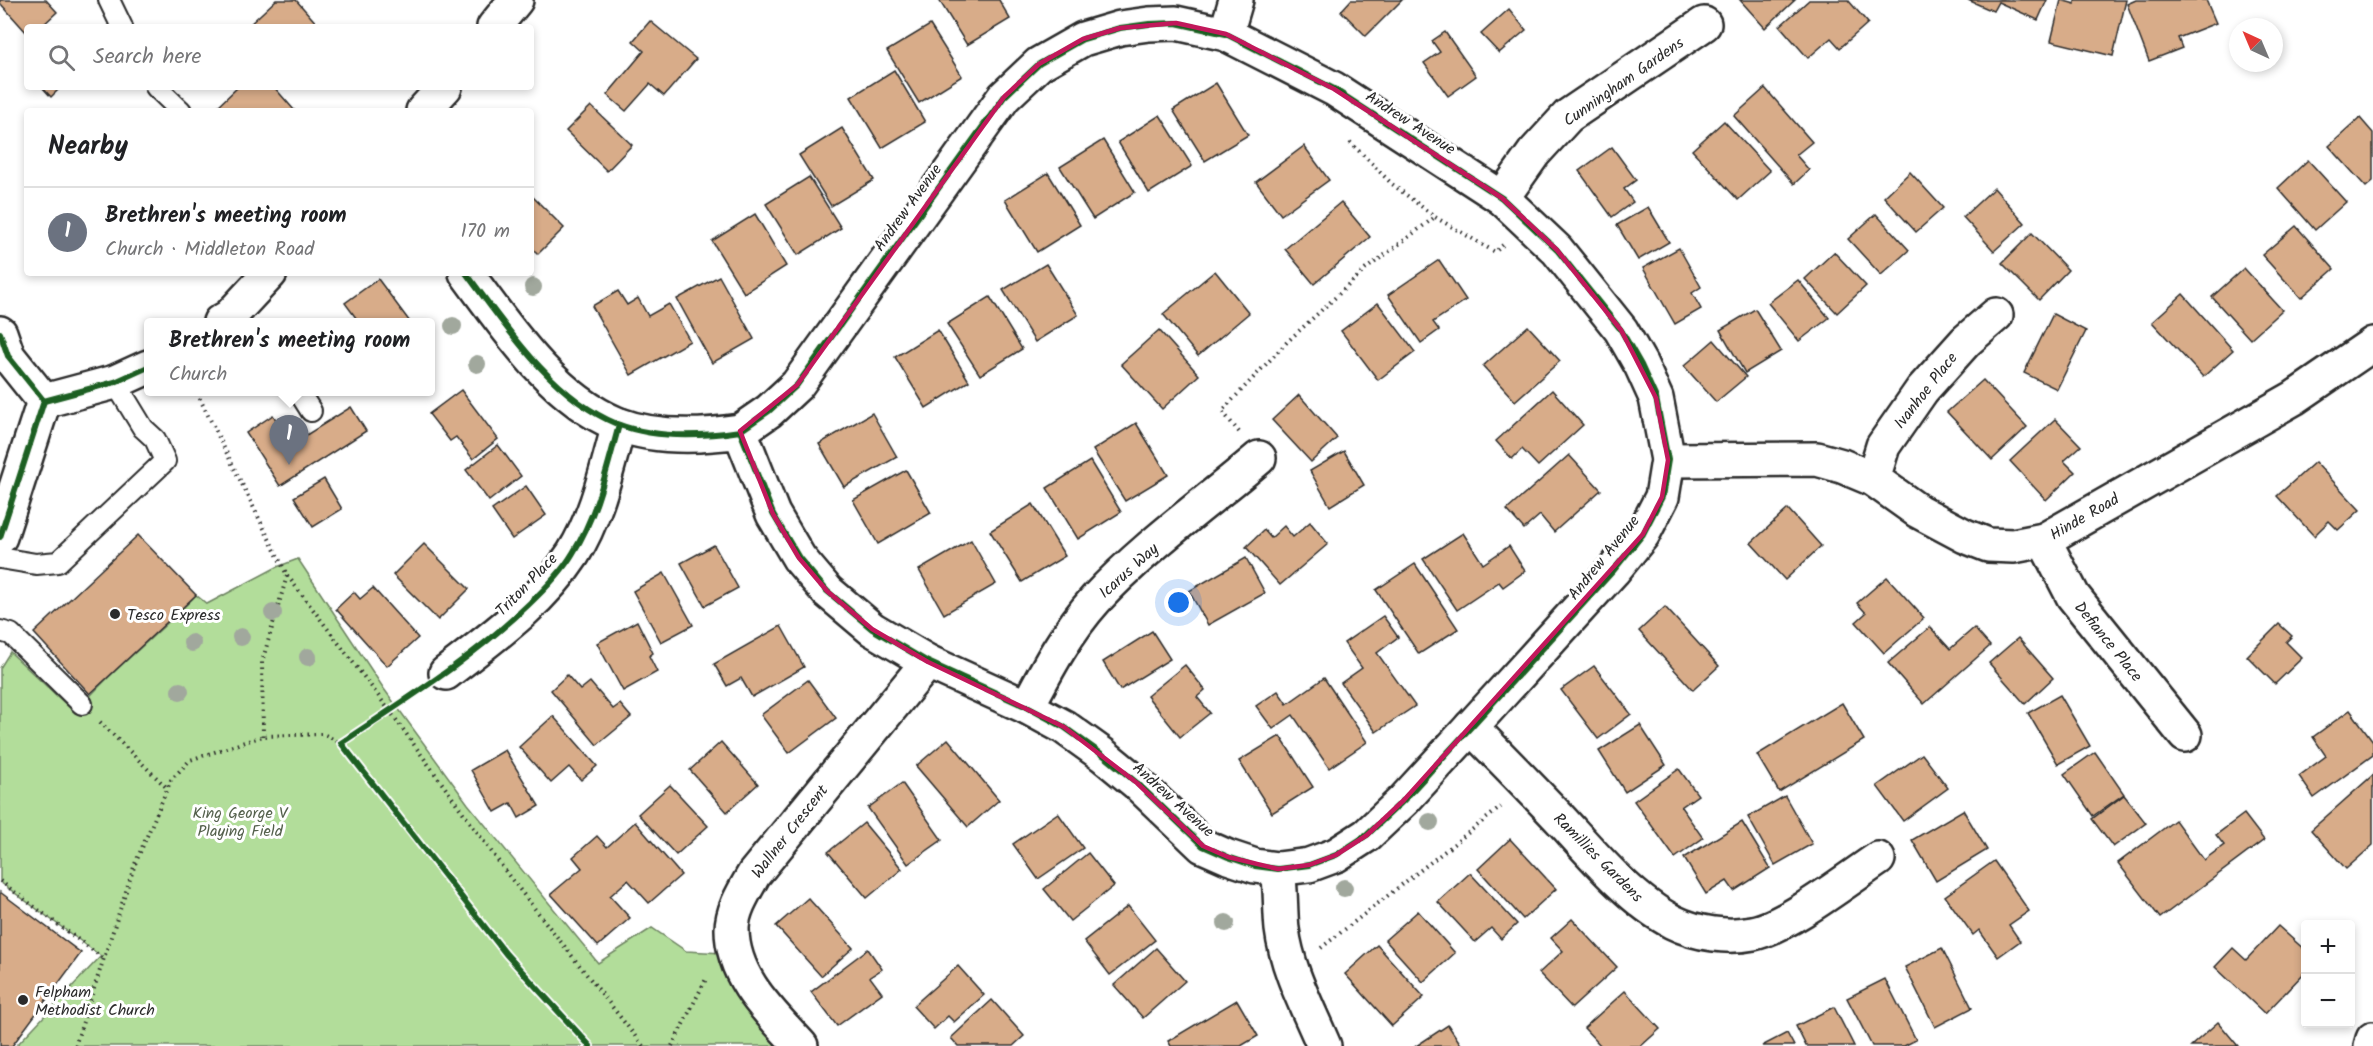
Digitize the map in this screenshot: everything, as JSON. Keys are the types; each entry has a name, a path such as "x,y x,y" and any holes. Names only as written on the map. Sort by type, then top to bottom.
{"street":[{"path":"496,24 516,0"},
{"path":"1226,34 1236,0"},
{"name":"Andrew Avenue","path":"468,276 506,327 541,368 595,414 619,425 665,435 705,436 740,431 769,411 797,385 1004,98 1039,64 1083,39 1120,28 1176,23 1226,34 1334,89 1502,198 1557,250 1621,330 1656,398 1668,460 1662,497 1643,534 1613,571 1404,800 1367,835 1336,855 1309,866 1278,868 1255,866 1203,846 1137,783 1064,727 1027,707 928,662 872,629 827,591 799,558 773,514 740,431"},
{"name":"Cunningham Gardens","path":"1502,198 1534,153 1568,116 1704,24"},
{"path":"426,108 442,90"},
{"path":"235,318 268,276"},
{"name":"Ivanhoe Place","path":"1873,478 1883,446 1922,390 1966,340 1996,315"},
{"name":"Hinde Road","path":"1668,460 1817,459 1873,478 1918,511 1965,536 1988,545 2013,546 2044,540 2294,398 2373,344"},
{"path":"3,350 44,400"},
{"path":"44,400 115,382 144,369"},
{"path":"3,518 44,400"},
{"name":"Triton Place","path":"446,673 512,621 544,590 573,554 597,503 619,425"},
{"name":"Icarus Way","path":"1027,707 1068,634 1095,599 1134,562 1259,458"},
{"name":"Defiance Place","path":"2044,540 2073,596 2186,735"},
{"name":"Wallner Crescent","path":"801,1046 759,1000 745,979 736,954 732,928 738,904 754,874 928,662"},
{"name":"Ramillies Gardens","path":"1471,727 1600,862 1638,898 1673,922 1699,931 1723,935 1755,933 1789,918 1878,859"},
{"path":"1278,868 1282,928 1292,971 1324,1046"},
{"path":"2371,1046 2373,1040"}],"lane":[{"path":"109,0 121,24"},
{"path":"159,90 178,108"},
{"path":"0,558 36,564 58,562 165,461 155,439 143,428 115,382"},
{"path":"302,396 311,411"},
{"path":"0,631 11,634 82,704"}],"path":[{"path":"1334,89 1333,117 1352,146 1392,184 1435,217 1495,252 1528,223"},
{"path":"1259,458 1222,411 1287,342 1366,269 1435,217"},
{"path":"198,396 287,575 389,710 509,876 643,1046"},
{"path":"263,736 262,662 287,575"},
{"path":"82,704 167,788"},
{"path":"382,715 396,705"},
{"path":"75,1046 135,864 171,780 190,760 263,736 323,734 341,743 348,752"},
{"path":"341,743 349,737"},
{"path":"1292,971 1528,786"},
{"path":"0,881 104,959"},
{"path":"672,1046 732,928"}],"highlighted area":[{"path":"1176,23 1226,34 1334,89 1502,198 1557,250 1621,330 1656,398 1668,460 1662,497 1643,534 1404,800 1367,835 1336,855 1309,865 1278,869 1228,857 1203,846 1137,783 1064,727 928,662 872,629 827,591 799,558 773,514 740,431 797,385 1004,97 1039,64 1083,39 1120,28"}],"green space":[{"name":"King George V Playing Field","path":"298,559 384,689 468,804 598,963 652,928 686,951 723,953 791,1046 16,1046 101,956 0,882 0,668 10,652 75,713 104,682 196,595 207,604 277,567"}],"building":[{"path":"0,0 46,0 57,12 44,24 24,24 24,30 0,3"},
{"path":"276,0 296,0 317,24 250,24"},
{"path":"939,0 999,0 1010,19 967,45"},
{"path":"1351,0 1402,0 1366,36 1341,11"},
{"path":"1740,0 1795,0 1765,28"},
{"path":"1809,0 1848,0 1868,23 1840,48 1831,38 1808,58 1780,26"},
{"path":"1968,0 2047,0 2038,20 1998,2 1993,11"},
{"path":"2061,0 2075,4 2075,0 2126,0 2113,56 2051,41"},
{"path":"2136,0 2206,0 2216,23 2178,38 2182,48 2149,61 2127,4"},
{"path":"1509,9 1526,30 1499,53 1481,34"},
{"path":"650,21 696,59 664,96 650,84 626,111 607,95 644,51 633,41"},
{"path":"930,25 962,76 919,103 887,51"},
{"path":"1445,32 1476,76 1448,96 1424,63 1440,52 1432,41"},
{"path":"894,70 925,122 882,148 851,97"},
{"path":"1216,83 1248,135 1205,161 1173,110"},
{"path":"1765,88 1812,142 1796,155 1809,170 1794,184 1734,116"},
{"path":"45,90 58,90 51,97"},
{"path":"235,90 277,90 292,108 216,108"},
{"path":"591,106 632,145 607,171 566,131"},
{"path":"1160,115 1192,166 1149,193 1118,142"},
{"path":"2360,118 2373,133 2373,181 2366,187 2329,146"},
{"path":"1724,121 1770,171 1738,200 1692,150"},
{"path":"842,128 874,180 831,206 799,155"},
{"path":"1103,140 1135,192 1093,219 1060,167"},
{"path":"1304,146 1329,180 1281,215 1256,182"},
{"path":"1612,147 1636,180 1624,189 1633,202 1612,217 1579,171"},
{"path":"2308,160 2346,202 2315,230 2278,188"},
{"path":"1910,172 1943,208 1916,232 1884,197"},
{"path":"1048,173 1080,225 1037,252 1005,200"},
{"path":"809,177 841,228 798,255 766,204"},
{"path":"1994,188 2025,223 1994,251 1963,217"},
{"path":"534,198 564,228 538,254 534,250"},
{"path":"1341,202 1370,237 1314,284 1285,249"},
{"path":"1648,207 1669,242 1638,260 1617,225"},
{"path":"755,214 786,266 744,293 712,241"},
{"path":"1876,214 1909,250 1881,275 1848,239"},
{"path":"2296,226 2334,269 2301,298 2262,255"},
{"path":"2032,233 2068,270 2039,300 2002,263"},
{"path":"1679,248 1701,287 1692,293 1701,309 1675,324 1643,268"},
{"path":"1834,252 1866,286 1837,313 1805,279"},
{"path":"1439,260 1466,300 1433,322 1439,330 1421,343 1388,295"},
{"path":"1046,264 1078,315 1035,342 1003,290"},
{"path":"2244,268 2282,310 2250,339 2212,297"},
{"path":"1215,271 1249,313 1198,356 1163,314"},
{"path":"719,276 754,339 712,363 677,299"},
{"path":"378,279 407,318 356,318 345,303"},
{"path":"1798,280 1829,318 1799,341 1768,303"},
{"path":"618,291 627,305 638,298 648,316 669,304 690,341 631,375 592,306"},
{"path":"2183,294 2233,350 2203,377 2152,322"},
{"path":"990,297 1022,349 980,375 947,324"},
{"path":"1378,303 1415,352 1378,380 1341,331"},
{"path":"1755,309 1781,351 1745,373 1720,330"},
{"path":"2053,314 2086,331 2057,389 2024,373"},
{"path":"1528,326 1560,361 1515,401 1483,366"},
{"path":"938,330 969,381 926,408 895,357"},
{"path":"1159,330 1199,375 1162,409 1121,364"},
{"path":"1714,340 1746,377 1716,402 1684,366"},
{"path":"1983,380 2027,427 1992,460 1947,412"},
{"path":"461,390 498,439 473,459 456,437 450,441 429,414"},
{"path":"1552,390 1583,425 1538,466 1522,449 1512,459 1496,441"},
{"path":"1299,395 1337,438 1311,462 1272,420"},
{"path":"351,407 366,431 280,486 246,433 273,415 292,444"},
{"path":"872,413 897,457 844,487 819,444"},
{"path":"2055,419 2081,446 2064,461 2075,472 2046,500 2010,461"},
{"path":"1136,423 1168,475 1125,501 1093,450"},
{"path":"498,445 521,476 489,501 466,470"},
{"path":"1344,451 1364,485 1330,506 1310,471"},
{"path":"1569,455 1601,490 1554,532 1540,515 1524,529 1507,510"},
{"path":"1090,461 1121,512 1078,539 1047,488"},
{"path":"2315,462 2360,510 2338,530 2329,521 2314,536 2277,496"},
{"path":"906,470 931,513 878,544 853,500"},
{"path":"324,479 342,509 313,527 294,497"},
{"path":"526,486 546,515 512,539 492,510"},
{"path":"1033,504 1065,556 1022,582 990,531"},
{"path":"1788,509 1821,546 1785,580 1751,543"},
{"path":"1310,522 1328,544 1280,585 1246,547 1264,530 1271,538 1284,526 1293,537"},
{"path":"1463,533 1483,564 1509,546 1525,571 1503,587 1499,582 1457,610 1423,559"},
{"name":"Tesco Express","path":"138,535 196,595 90,694 34,633"},
{"path":"971,540 996,584 944,614 919,570"},
{"path":"424,544 469,589 438,620 393,575"},
{"path":"714,545 738,588 705,606 681,563"},
{"path":"1246,558 1265,593 1208,625 1189,591"},
{"path":"1415,564 1458,629 1419,654 1376,590"},
{"path":"664,573 693,625 661,642 633,591"},
{"path":"1887,577 1924,618 1884,653 1856,622 1866,613 1857,603"},
{"path":"373,588 418,638 387,666 336,609 354,592 360,599"},
{"path":"1665,607 1719,666 1693,690 1639,631"},
{"path":"1383,616 1398,637 1377,653 1415,706 1376,732 1341,683 1362,668 1344,643"},
{"path":"637,621 653,653 649,656 657,672 623,691 597,643"},
{"path":"2279,624 2292,636 2286,642 2302,658 2275,684 2247,656"},
{"path":"781,626 804,667 752,697 741,678 727,686 714,664"},
{"path":"1930,627 1950,649 1974,628 1990,646 1924,704 1888,663"},
{"path":"1152,631 1170,659 1120,690 1103,662"},
{"path":"2018,638 2053,678 2025,704 1989,663"},
{"path":"1185,665 1205,690 1197,697 1210,713 1180,737 1147,696"},
{"path":"1594,666 1631,714 1598,739 1561,690"},
{"path":"567,675 580,690 590,682 613,709 620,704 631,717 597,745 551,690"},
{"path":"1324,678 1367,742 1329,768 1293,715 1273,729 1256,706 1278,691 1287,704"},
{"path":"808,680 836,718 789,753 761,715"},
{"path":"2060,695 2090,746 2058,764 2028,713"},
{"path":"1842,703 1864,740 1779,792 1757,755"},
{"path":"2350,710 2373,741 2373,755 2314,798 2299,776 2326,756 2313,737"},
{"path":"553,716 597,766 581,780 569,767 551,783 519,747"},
{"path":"1640,725 1666,765 1625,792 1599,751"},
{"path":"1280,736 1313,787 1272,813 1239,761"},
{"path":"948,739 999,800 968,827 916,766"},
{"path":"721,742 758,784 727,812 690,770"},
{"path":"505,750 539,806 519,818 511,803 495,812 471,770"},
{"path":"2095,752 2124,794 2093,816 2064,774"},
{"path":"1922,754 1948,788 1903,821 1877,786"},
{"path":"1679,769 1698,795 1681,807 1703,838 1675,858 1634,801"},
{"path":"2373,775 2373,845 2346,869 2311,830"},
{"path":"902,783 942,840 908,864 868,808"},
{"path":"670,785 708,826 676,855 638,814"},
{"path":"2124,795 2146,823 2113,847 2092,819"},
{"path":"1785,796 1812,844 1775,865 1748,817"},
{"path":"1963,810 1987,850 1936,881 1912,840"},
{"path":"1058,813 1083,848 1038,879 1013,844"},
{"path":"2244,814 2264,840 2160,918 2118,863 2175,820 2204,860 2224,845 2216,835"},
{"path":"635,822 681,875 649,903 628,880 610,896 630,918 598,946 551,894 582,868 573,857 597,836 607,847"},
{"path":"1742,822 1770,868 1734,891 1727,881 1706,894 1684,858"},
{"path":"864,823 902,869 867,898 828,852"},
{"path":"1510,839 1556,889 1523,919 1478,869"},
{"path":"1088,853 1114,886 1070,921 1044,889"},
{"path":"1994,861 2029,911 2009,925 2020,941 1998,957 1979,930 1973,935 1945,896"},
{"path":"1470,873 1517,924 1501,939 1491,928 1475,942 1438,902"},
{"name":"Felpham Methodist Church","path":"0,892 81,953 12,1046 0,1046"},
{"path":"808,898 853,948 821,976 776,926"},
{"path":"1128,906 1155,940 1110,975 1084,941"},
{"path":"1418,911 1455,953 1423,982 1385,940"},
{"path":"1572,919 1617,967 1572,1008 1539,973 1563,951 1551,938"},
{"path":"2278,926 2301,947 2301,976 2265,1014 2215,967 2233,948 2246,960"},
{"path":"1377,945 1424,997 1392,1026 1345,974"},
{"path":"1156,948 1185,981 1143,1018 1114,985"},
{"path":"1942,948 1972,1008 1935,1027 1905,967"},
{"path":"868,949 882,969 870,977 882,993 837,1026 811,992"},
{"path":"958,966 984,995 954,1022 948,1016 934,1029 913,1006"},
{"path":"1885,979 1916,1040 1904,1046 1872,1046 1847,998"},
{"path":"1625,991 1660,1029 1641,1046 1601,1046 1584,1028"},
{"path":"992,1000 1024,1036 1013,1046 958,1046 951,1038"},
{"path":"1237,1000 1258,1036 1241,1046 1171,1046 1168,1041"},
{"path":"1834,1007 1854,1046 1806,1046 1796,1026"},
{"path":"2218,1022 2238,1046 2191,1046"},
{"path":"1448,1025 1462,1046 1416,1046"},
{"path":"1787,1033 1794,1046 1762,1046"}],"cycle path":[{"path":"1176,23 1226,34 1334,89 1502,198 1557,250 1621,330 1656,398 1668,460 1662,497 1643,534 1613,571 1404,800 1367,835 1336,855 1309,865 1278,869 1255,866 1203,846 1137,783 1064,727 1027,707 928,662 872,629 827,591 799,558 773,514 740,431 769,411 797,385 1004,97 1039,64 1083,39 1120,28 1176,23"},
{"path":"468,276 514,338 533,359 572,397 594,412 617,424 647,432 709,435 740,431"},
{"path":"0,333 8,356 44,401"},
{"path":"44,401 115,382 144,369"},
{"path":"0,537 44,401"},
{"path":"590,1046 506,954 341,743 461,661 507,625 552,580 569,560 589,523 619,425"}],"place":[{"name":"Brethren's meeting room","path":"289,465"},
{"name":"Tesco Express","path":"115,614"},
{"name":"Felpham Methodist Church","path":"23,1000"}]}
